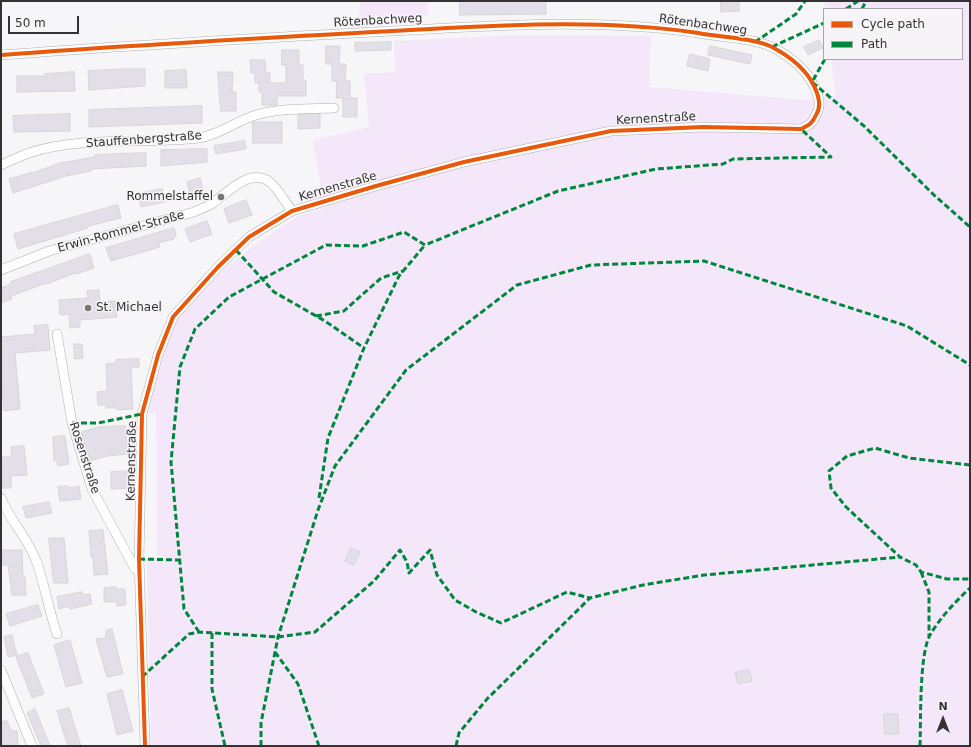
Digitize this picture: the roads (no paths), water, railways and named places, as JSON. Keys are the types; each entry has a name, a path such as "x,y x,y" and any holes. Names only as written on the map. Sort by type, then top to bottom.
{"street":[{"name":"Rötenbachweg","path":"1,55 120,46 488,25 597,25 675,30 755,42"},
{"name":"Kernenstraße","path":"145,746 140,572 142,414 158,355 173,317 218,267 249,237 292,211 464,162 611,131 703,127 801,129 812,124 820,109 818,94 812,82 799,65 772,47 755,42"},
{"name":"Stauffenbergstraße","path":"1,165 30,153 58,147 90,143 201,138 254,116 271,112 334,108"},
{"name":"Erwin-Rommel-Straße","path":"1,270 49,251 194,212 211,204 240,182 252,178 266,180 274,187 292,211"},
{"name":"Rosenstraße","path":"57,334 72,423 92,489 135,569 140,572"},
{"path":"1,498 27,541 37,563 57,634"},
{"path":"1,670 32,746"}],"place":[{"name":"Rommelstaffel","path":"221,197"},
{"name":"St. Michael","path":"88,308"}]}
